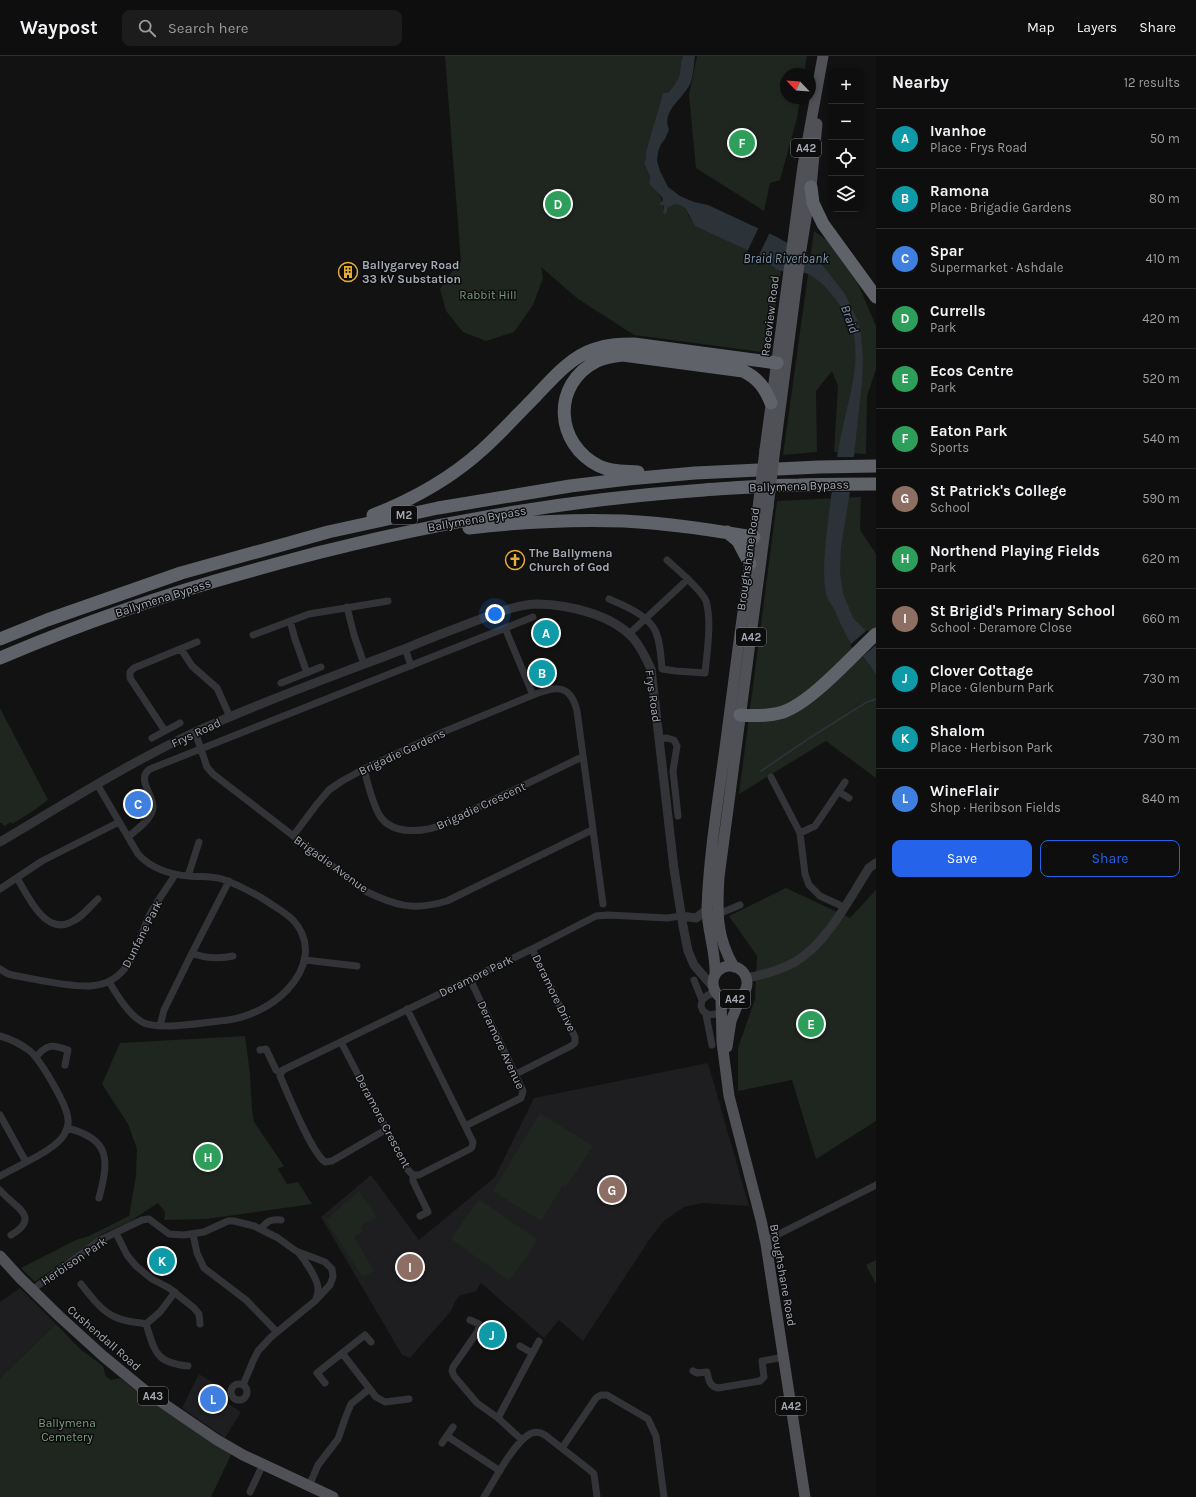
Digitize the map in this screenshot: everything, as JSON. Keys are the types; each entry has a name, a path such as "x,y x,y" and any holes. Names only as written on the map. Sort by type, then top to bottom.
{"highway":[{"path":"811,187 813,203 818,215 876,297"},
{"path":"328,532 401,504 422,494 440,482 482,450 558,373 581,356 595,349 620,344 634,344 782,363"},
{"path":"695,473 614,470 600,466 588,459 572,442 566,428 564,414 567,395 576,377 585,368 610,356 623,356 735,369 752,375 761,383 771,403"},
{"name":"Ballymena Bypass","path":"0,640 47,620 181,573 328,532 438,508 495,498 628,479 695,473 870,466"},
{"name":"Ballymena Bypass","path":"0,658 107,616 204,584 368,540 468,520 537,508 664,493 798,484 870,484"},
{"path":"368,540 470,527 569,521 623,521 668,525 758,537"},
{"path":"727,532 738,541 750,564"},
{"path":"740,715 763,715 782,712 800,703 822,685 876,634"}],"main road":[{"name":"A42","path":"797,245 811,187 824,56"},
{"name":"A42","path":"797,245 803,166 824,56"},
{"name":"Raceview Road","path":"770,449 771,403 782,363 797,245"},
{"name":"Broughshane Road","path":"716,986 716,963 709,929 719,877 740,715 758,537 782,363"},
{"name":"Broughshane Road","path":"734,967 711,914 711,862 750,564 758,537"},
{"path":"731,703 734,710 740,715"},
{"name":"A42","path":"724,967 734,967 742,971 746,978 746,988 741,996 731,1021 725,1059 722,1042 722,1013 716,986 724,967"},
{"name":"A42","path":"716,986 731,1000 741,996"},
{"name":"Broughshane Road","path":"725,1059 729,1096 765,1241 805,1497"},
{"name":"Cushendall Road","path":"0,1256 32,1290 103,1356 148,1392 217,1440 327,1496"}],"street":[{"path":"609,599 625,606 646,619 654,627 657,634 662,669 705,673 708,615 706,599 673,564 667,560"},
{"path":"629,634 688,579"},
{"path":"252,634 309,614 388,600"},
{"name":"Frys Road","path":"0,842 97,784 146,757 195,732 230,717 507,609 538,604 568,607 592,613 611,620 629,634 640,646 651,670 681,916 688,951 697,977 716,986"},
{"path":"347,607 354,635 364,664"},
{"name":"Frys Road","path":"128,837 148,819 153,809 152,800 144,778 145,772 150,769 533,617"},
{"path":"290,621 296,644 307,672"},
{"path":"505,628 533,695"},
{"path":"165,731 147,706 130,678 130,674 134,668 197,642"},
{"path":"405,648 411,666"},
{"path":"181,649 192,665 217,688 230,717"},
{"path":"281,683 322,667"},
{"name":"Brigadie Gardens","path":"293,836 329,790 364,769 443,732 533,695 555,688 564,691 572,697 578,714 582,757 603,904"},
{"path":"152,738 180,723"},
{"name":"Brigadie Avenue","path":"195,732 207,767 211,773 365,891 384,900 408,907 429,906 447,901 592,830"},
{"path":"659,739 667,738 674,740 678,749 673,765 678,816"},
{"name":"Brigadie Crescent","path":"364,769 376,808 383,820 399,828 418,831 429,830 444,824 582,757"},
{"path":"771,777 800,833 805,874 809,885 820,896 844,907"},
{"path":"800,833 815,826 845,782"},
{"path":"97,784 138,854 143,858 160,869 175,875 213,877 229,881 254,893 292,919 301,931 305,948 305,960 298,976 288,989 276,999 254,1013 238,1019 160,1026 146,1024 140,1021 124,1004 109,982"},
{"path":"839,792 849,798"},
{"path":"0,889 61,850 81,842 119,822"},
{"path":"188,876 199,842"},
{"path":"746,978 779,970 796,961 810,950 822,938 869,868 876,863"},
{"name":"Dunfane Park","path":"0,969 8,974 83,986 109,982 128,966 150,915 175,875"},
{"path":"17,878 41,916 57,924 64,925 70,923 98,899"},
{"path":"160,1026 164,1010 229,881"},
{"path":"681,916 696,918 740,905"},
{"name":"Deramore Park","path":"281,1073 283,1070 532,949 596,916 608,915 668,918 681,916"},
{"name":"Deramore Drive","path":"516,1074 571,1046 575,1040 575,1037 532,949"},
{"path":"192,953 201,957 213,958 233,956"},
{"path":"305,960 357,966"},
{"path":"697,977 702,1000 702,1011 706,1015 712,1045"},
{"name":"Deramore Avenue","path":"465,1126 521,1098 523,1094 523,1088 470,979"},
{"path":"702,1000 716,986"},
{"name":"Deramore Crescent","path":"341,1042 412,1175 419,1175 471,1149 473,1142 407,1009"},
{"path":"706,1015 712,1016 722,1013"},
{"path":"0,1036 20,1045 36,1057 64,1105 68,1119 67,1128 57,1143 0,1176"},
{"path":"36,1057 46,1047 59,1047 68,1050 65,1065"},
{"path":"260,1050 266,1049 276,1070 281,1073 280,1076 304,1130 325,1162 333,1161 387,1129"},
{"path":"0,1115 26,1162"},
{"path":"67,1128 90,1136 97,1142 102,1150 105,1162 105,1171 99,1198"},
{"path":"412,1175 412,1181 428,1212 420,1216"},
{"path":"765,1241 876,1185"},
{"path":"0,1190 20,1209 25,1216 22,1228 11,1235"},
{"name":"Herbison Park","path":"32,1290 98,1241 146,1219 153,1221 169,1234 184,1236 193,1234"},
{"path":"261,1229 266,1222 272,1219 281,1220"},
{"path":"277,1332 246,1300 204,1268 197,1253 193,1234 204,1232 231,1221 261,1229 278,1238 296,1251 306,1262 317,1284 318,1292 315,1301"},
{"name":"Herbison Park","path":"116,1233 127,1255 136,1266 152,1279 175,1292 197,1311 200,1324"},
{"path":"243,1385 258,1351 277,1332 315,1301 331,1282 333,1272 329,1264 296,1251"},
{"name":"Herbison Park","path":"81,1284 112,1316 146,1324"},
{"path":"175,1292 160,1312 146,1324 153,1346 161,1358 170,1364 188,1366"},
{"path":"470,1320 479,1324 478,1331 453,1366 452,1371 454,1376 477,1404 498,1418 522,1440"},
{"path":"325,1383 317,1373 365,1335 371,1342"},
{"path":"498,1418 538,1341"},
{"path":"520,1346 532,1353"},
{"path":"342,1353 376,1397 385,1402 409,1399"},
{"path":"693,1371 698,1373 707,1372 709,1383 718,1388 760,1381 764,1377 762,1361 784,1358"},
{"path":"310,1486 318,1465 338,1440 351,1404 369,1389"},
{"path":"562,1448 596,1398 601,1395 608,1395 648,1419 656,1436 664,1497"},
{"path":"442,1443 453,1427"},
{"path":"484,1497 522,1440 530,1433 540,1432 594,1474 596,1497"},
{"path":"447,1436 500,1471"},
{"path":"250,1492 263,1464"}],"shaded area":[{"path":"708,1063 749,1206 702,1203 684,1207 665,1220 651,1237 583,1341 559,1320 544,1338 481,1283 476,1291 459,1296 451,1311 410,1358 402,1355 321,1217 371,1175 419,1240 495,1177 534,1098"},
{"path":"20,1288 56,1324 0,1378 0,1302"},
{"path":"199,1374 228,1392 223,1400 241,1412 225,1438 182,1408"}],"green space":[{"name":"Rabbit Hill","path":"445,56 683,56 677,80 668,93 663,93 646,151 644,163 650,177 649,184 658,193 662,200 663,213 673,204 681,205 685,208 693,222 720,237 765,258 773,267 781,271 770,341 762,352 634,335 578,299 541,267 543,278 533,305 514,332 486,341 463,332 446,311 440,289 461,262"},
{"path":"697,56 807,56 805,68 780,68 780,104 799,104 797,118 780,180 770,183 764,211 696,168 689,95"},
{"path":"814,231 828,241 858,284 876,326 876,369 867,396 866,454 834,452 838,386 832,371 816,391 817,452 783,455"},
{"path":"861,497 860,530 876,554 876,778 826,741 739,794 777,501"},
{"path":"0,708 48,800 12,824 11,822 4,826 0,823"},
{"path":"786,888 850,918 876,890 876,1121 816,1159 792,1080 738,1091 738,1048 755,999 757,956 729,916"},
{"path":"245,1036 254,1122 284,1166 278,1169 287,1184 298,1182 312,1204 206,1219 164,1220 165,1212 158,1203 129,1222 102,1234 35,1282 21,1268 76,1240 89,1236 129,1216 136,1176 137,1149 128,1124 102,1084 120,1043"},
{"path":"540,1113 593,1146 566,1187 563,1185 541,1221 493,1191"},
{"path":"359,1191 368,1205 370,1204 371,1209 377,1218 360,1226 363,1231 354,1237 374,1271 362,1277 326,1220"},
{"path":"479,1199 538,1240 509,1281 451,1239"},
{"path":"876,1260 876,1284 866,1265"},
{"name":"Ballymena Cemetery","path":"56,1324 80,1349 103,1366 105,1375 108,1378 111,1380 120,1378 151,1402 231,1455 211,1497 0,1497 0,1378"}],"water":[{"name":"Braid Riverbank","path":"683,56 695,56 692,78 687,90 670,111 667,123 669,130 658,152 657,161 668,187 680,196 694,202 708,205 777,237 815,259 823,266 845,294 858,321 861,334 863,361 862,382 850,492 841,547 840,572 843,593 853,618 876,641 876,675 870,665 850,642 827,597 824,578 825,545 833,480 855,368 856,353 850,322 842,308 830,293 811,275 802,272 787,272 779,270 772,266 764,258 695,226 685,208 680,205 675,204 667,208 665,215 663,213 664,206 659,204 663,201 662,197 649,184 650,177 644,163 646,151 663,93 668,93 677,80"}],"pier":[{"path":"759,227 770,232 758,257 747,252"},
{"path":"835,457 856,457 852,492 829,492"},
{"path":"867,630 876,638 876,645 861,658 850,645"}],"waterway":[{"path":"761,771 811,737 867,702 876,699"}],"place":[{"name":"Eaton Park","path":"742,143"},
{"name":"Currells","path":"558,204"},
{"name":"Ballygarvey Road 33 kV Substation","path":"348,272"},
{"name":"The Ballymena Church of God","path":"515,560"},
{"name":"Ivanhoe","path":"546,633"},
{"name":"Ramona","path":"542,673"},
{"name":"Spar","path":"138,804"},
{"name":"Ecos Centre","path":"811,1024"},
{"name":"Northend Playing Fields","path":"208,1157"},
{"name":"St Patrick's College","path":"612,1190"},
{"name":"Shalom","path":"162,1261"},
{"name":"St Brigid's Primary School","path":"410,1267"},
{"name":"Clover Cottage","path":"492,1335"},
{"name":"WineFlair","path":"213,1399"}],"water label":[{"name":"Braid","path":"850,319"}]}
